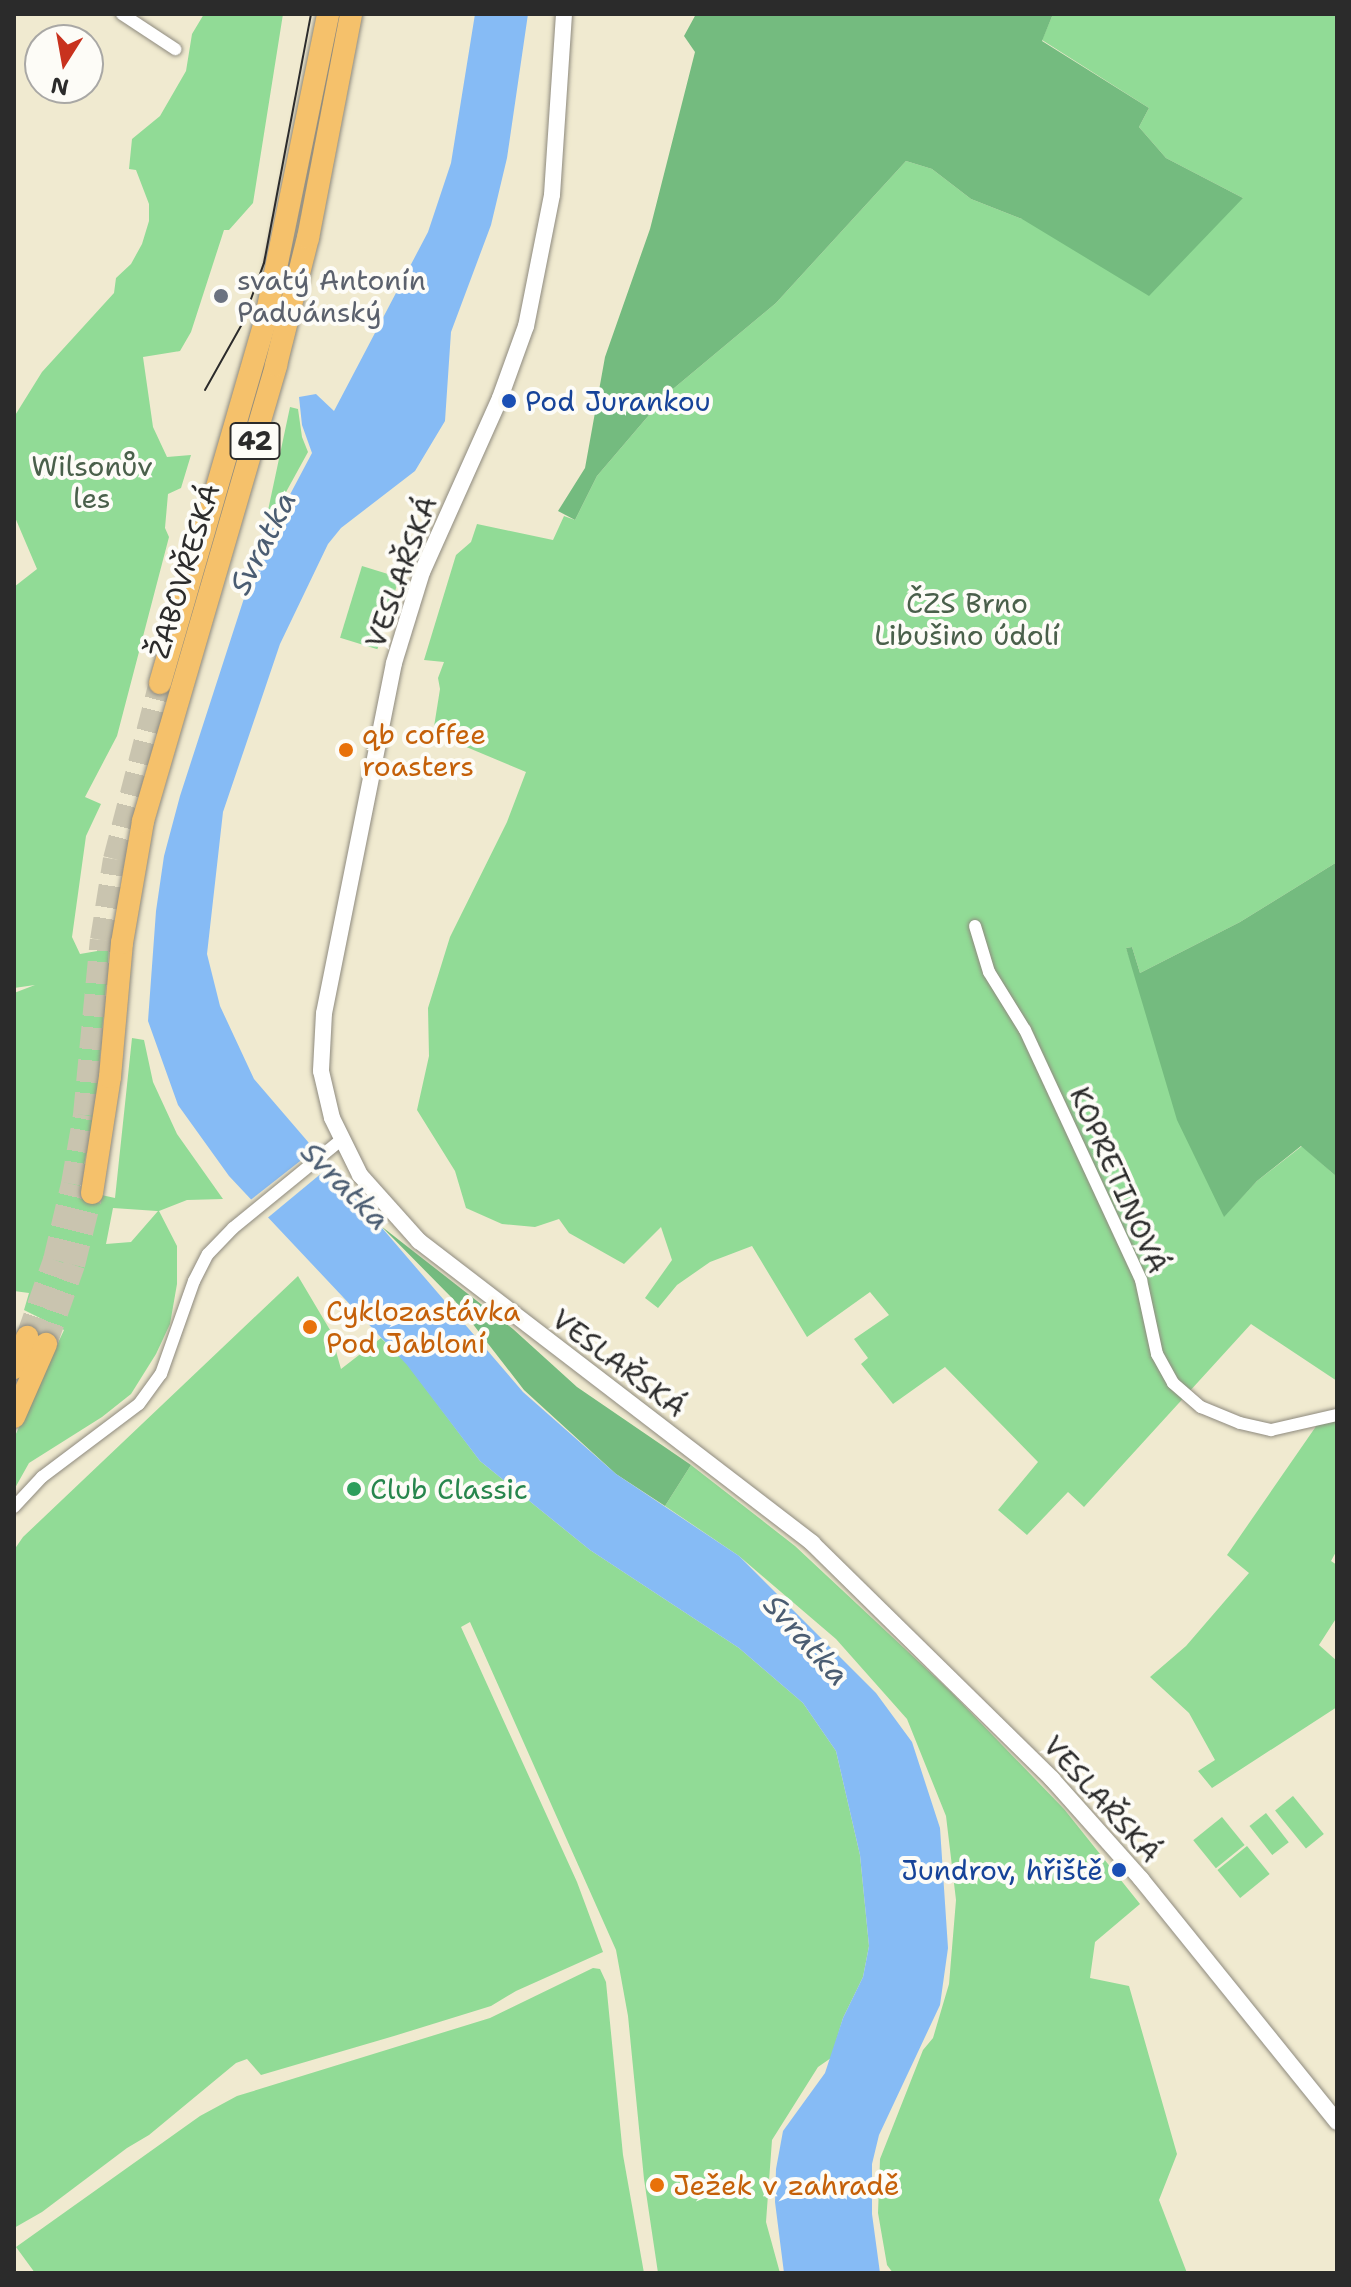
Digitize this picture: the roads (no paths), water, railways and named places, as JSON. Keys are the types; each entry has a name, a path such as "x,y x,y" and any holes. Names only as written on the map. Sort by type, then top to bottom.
{"highway":[{"name":"ŽABOVŘESKÁ","path":"160,683 263,330 285,237 328,14"},
{"name":"ŽABOVŘESKÁ","path":"92,1193 110,1077 117,981 134,863 152,784 276,365 308,238 351,14"},
{"path":"14,1368 37,1341 14,1417"}],"street":[{"path":"122,14 175,49"},
{"name":"VESLAŘSKÁ","path":"564,14 552,195 526,326 405,621 327,997 321,1071 341,1140 370,1187 419,1241 812,1543 845,1575 1082,1810 1233,1989 1337,2122"},
{"name":"KOPRETINOVÁ","path":"975,926 989,972 1025,1030 1141,1280 1157,1354 1173,1383 1201,1407 1240,1423 1271,1430 1337,1415"},
{"path":"14,1507 42,1477 139,1404 161,1374 200,1268 223,1237 341,1140"}],"water":[{"name":"Svratka","path":"475,14 528,14 507,158 491,225 451,332 445,421 415,471 341,528 328,544 280,644 223,812 207,954 220,1006 254,1079 523,1392 616,1474 739,1556 876,1693 912,1742 940,1828 948,1948 940,2005 879,2135 872,2164 872,2214 880,2273 784,2273 775,2202 776,2169 783,2131 825,2073 843,2018 863,1977 869,1946 860,1855 836,1751 803,1703 739,1648 590,1550 480,1461 407,1365 229,1176 178,1105 148,1021 156,911 164,856 180,796 258,555 312,453 302,425 299,397 316,394 334,411 428,232 451,163"}],"tunnel":[{"path":"27,1337 54,1260 72,1184 84,1115 101,940 114,859 160,683"},
{"path":"46,1344 74,1265 92,1193"}],"tram line":[{"path":"205,390 242,324 264,263 311,14"}],"place":[{"name":"svatý Antonín Paduánský","path":"221,296"},
{"name":"Pod Jurankou","path":"509,401"},
{"name":"qb coffee roasters","path":"346,750"},
{"name":"Cyklozastávka Pod Jabloní","path":"310,1327"},
{"name":"Club Classic","path":"354,1489"},
{"name":"Jundrov, hřiště","path":"1119,1870"},
{"name":"Ježek v zahradě","path":"657,2185"}],"park label":[{"name":"Wilsonův les","path":"92,482"},
{"name":"ČZS Brno Libušino údolí","path":"967,619"}]}
